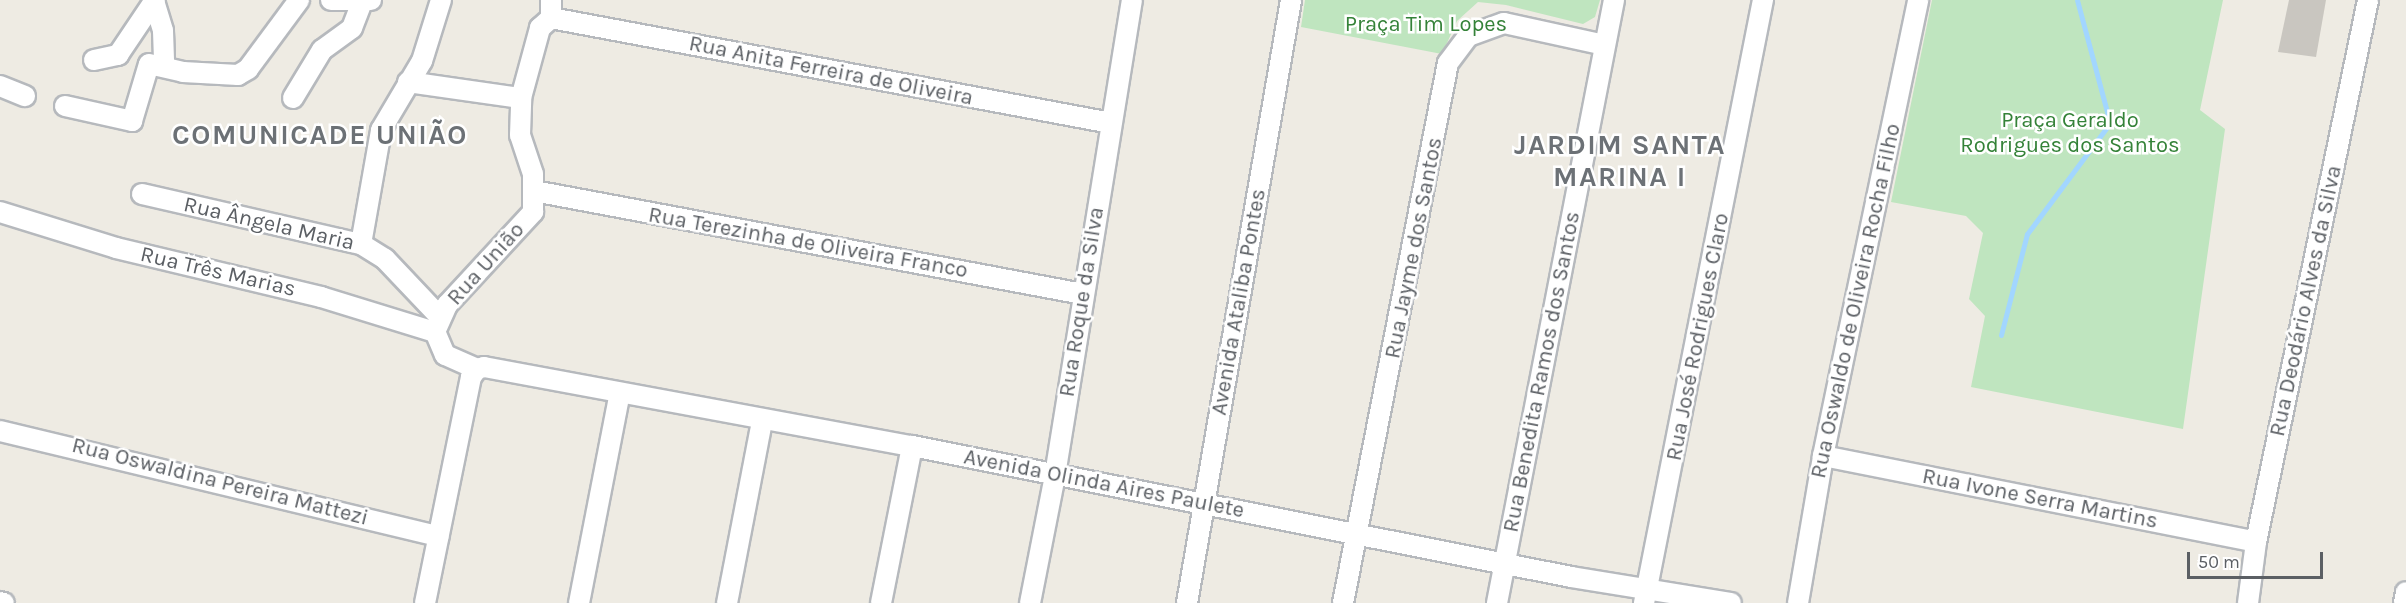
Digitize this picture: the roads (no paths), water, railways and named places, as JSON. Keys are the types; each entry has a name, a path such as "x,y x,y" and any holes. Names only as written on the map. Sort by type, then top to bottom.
{"street":[{"path":"65,106 132,121 149,64 238,75 248,69 299,0"},
{"path":"293,98 322,50 352,28 366,1 331,0"},
{"path":"361,243 381,130 422,61 441,0"},
{"name":"Rua Roque da Silva","path":"1030,603 1055,475 1132,0"},
{"name":"Avenida Ataliba Pontes","path":"1187,603 1291,0"},
{"name":"Rua Benedita Ramos dos Santos","path":"1497,603 1614,0"},
{"name":"Rua José Rodrigues Claro","path":"1645,595 1763,0"},
{"name":"Rua Oswaldo de Oliveira Rocha Filho","path":"1798,603 1823,456 1918,0"},
{"name":"Rua Deodário Alves da Silva","path":"2248,603 2256,542 2368,0"},
{"path":"154,1 163,32 164,67"},
{"path":"94,60 118,55 154,1"},
{"name":"Rua Anita Ferreira de Oliveira","path":"551,9 1111,123"},
{"name":"Rua União","path":"467,395 437,343 438,324 533,212 533,174 520,135 521,98 540,28 551,9"},
{"name":"Rua Jayme dos Santos","path":"1343,603 1449,63 1468,36 1504,23 1605,45"},
{"path":"408,82 521,98"},
{"path":"0,86 24,96"},
{"name":"Rua Terezinha de Oliveira Franco","path":"534,191 1083,294"},
{"name":"Rua Ângela Maria","path":"142,194 361,243 385,259 438,324"},
{"name":"Rua Três Marias","path":"0,212 116,248 438,324"},
{"path":"425,603 471,377 477,369 445,355"},
{"name":"Avenida Olinda Aires Paulete","path":"477,369 484,367 762,421 912,446 1357,532 1645,595 1731,603"},
{"path":"579,603 620,393"},
{"path":"727,603 762,421"},
{"name":"Rua Oswaldina Pereira Mattezi","path":"0,431 439,536"},
{"path":"881,603 912,446"},
{"name":"Rua Ivone Serra Martins","path":"1823,456 2256,542"},
{"path":"2404,603 2406,592"}],"waterway":[{"path":"2001,335 2027,234 2110,123 2077,0"}],"district":[{"name":"COMUNICADE UNIÃO","path":"320,135"},
{"name":"JARDIM SANTA MARINA I","path":"1620,161"}],"park label":[{"name":"Praça Tim Lopes","path":"1426,25"},
{"name":"Praça Geraldo Rodrigues dos Santos","path":"2070,132"}]}
